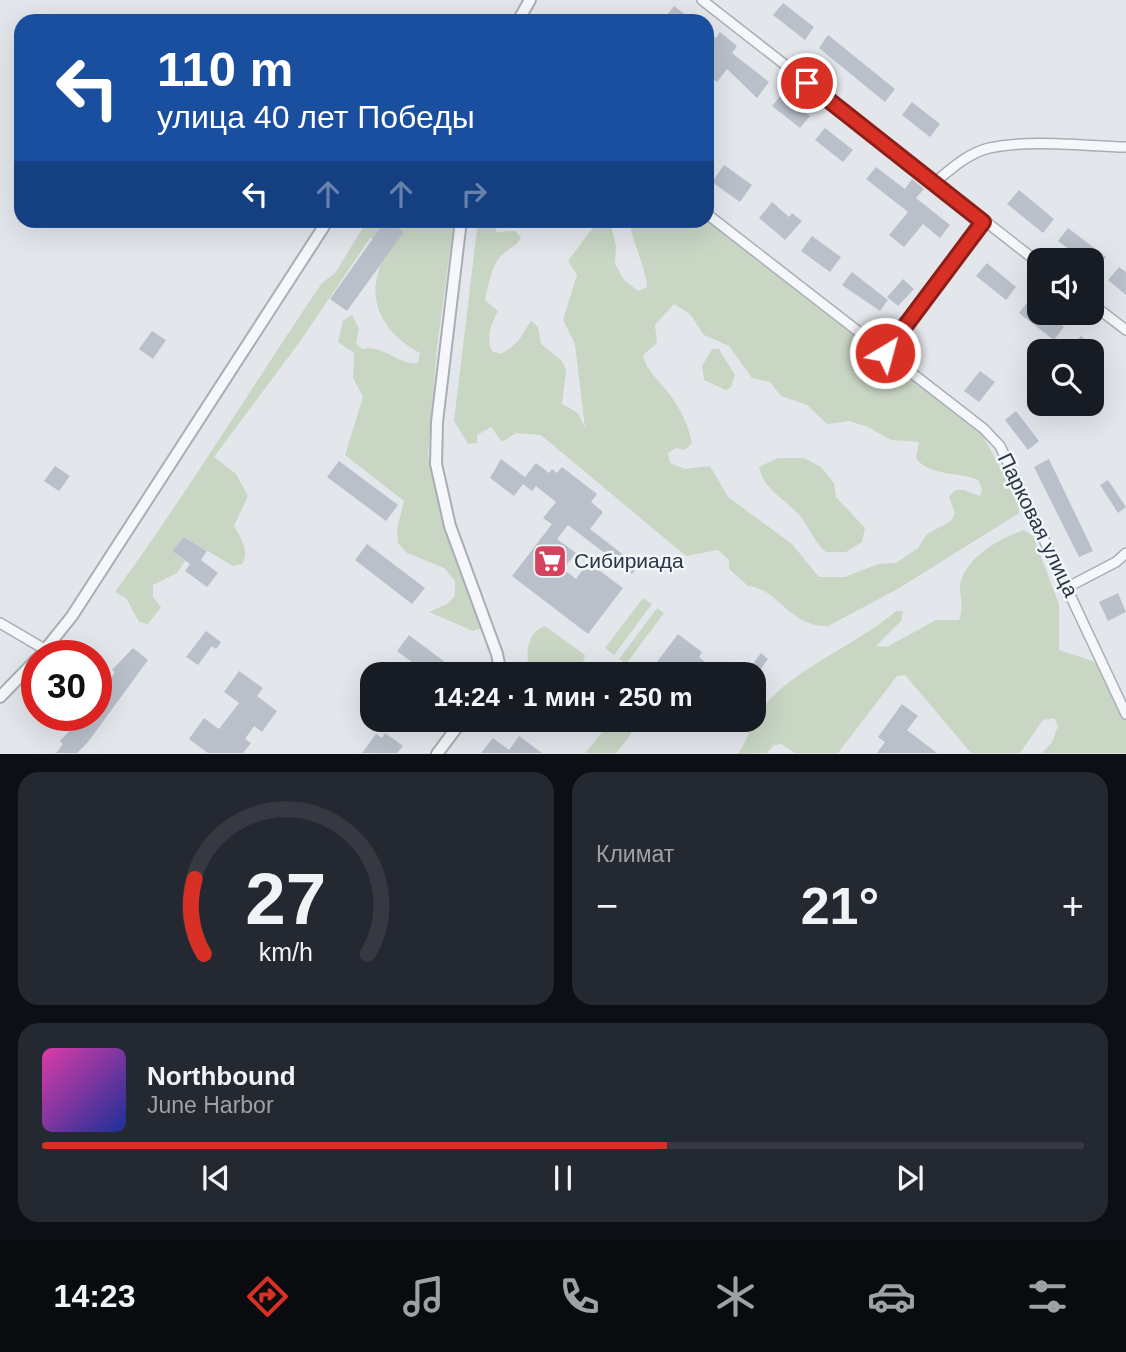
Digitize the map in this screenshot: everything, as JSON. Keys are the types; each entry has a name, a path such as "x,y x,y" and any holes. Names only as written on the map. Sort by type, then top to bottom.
{"street":[{"path":"702,0 1027,254"},
{"path":"934,183 963,161 988,148 1051,145 1126,147"},
{"name":"Парковая улица","path":"714,219 984,429 1000,446 1126,714"},
{"path":"885,353 983,222"},
{"path":"53,640 72,617 323,228"},
{"path":"460,228 437,422 436,464 450,526 499,662"},
{"path":"1104,313 1126,330"},
{"path":"1068,587 1116,562 1126,553"},
{"path":"0,623 22,640"},
{"path":"0,697 21,675"},
{"path":"437,754 453,732"}],"green space":[{"path":"714,223 983,436 1019,501 1019,513 896,590 828,626 815,625 804,621 767,593 748,586 729,569 729,560 718,550 686,556 541,435 516,433 502,442 491,427 477,435 477,443 468,444 454,421 477,228 496,228 496,232 515,231 521,238 497,261 489,283 485,300 498,311 490,331 492,351 500,354 512,347 531,321 538,327 541,344 562,361 566,370 562,404 578,413 585,428 575,344 563,320 577,275 568,261 592,228 612,228 616,246 615,264 624,280 638,291 647,287 631,228 714,228","holes":["674,304 690,314 704,335 729,346 752,378 770,382 781,396 807,405 827,424 849,421 868,427 891,440 919,442 916,459 930,469 978,480 982,489 980,496 964,490 955,490 949,497 955,513 951,521 927,534 918,548 896,563 878,564 845,577 819,577 792,544 728,497 710,466 685,469 670,463 668,453 676,448 685,450 692,443 691,437 676,403 650,371 643,355 657,343 655,325"]},
{"path":"363,228 453,228 437,347 428,455 447,535 482,626 473,631 429,612 447,604 455,596 455,581 444,568 407,553 398,543 397,529 404,501 345,455 363,397 353,378 354,353 338,342 343,321 352,315 359,329 356,343 362,349 377,349 410,363 418,363 420,353 392,332 380,312 375,289 381,249 379,239 370,238 301,340 214,457 236,474 248,496 234,526 245,549 242,564 233,566 184,537 172,551 185,561 177,573 153,585 153,597 161,607 148,624 139,622 126,598 115,592 322,283 335,273"},
{"path":"712,349 719,349 735,375 731,387 726,390 704,380 702,366"},
{"path":"778,458 804,458 821,467 834,483 836,497 865,528 862,542 846,552 826,552 822,548 800,516 770,488 761,475 759,467"},
{"path":"1024,530 1033,536 1059,604 1059,650 1093,661 1103,670 1126,720 1126,753 1042,753 1052,742 1058,726 1054,718 1043,720 1020,753 971,753 905,675 897,676 838,753 795,753 781,744 774,745 767,753 738,754 749,732 766,732 766,704 778,692 810,667 863,635 896,611 903,611 901,621 876,646 887,647 936,620 959,620 962,608 960,587 967,567 984,551 1004,538"},
{"path":"643,598 652,604 614,655 605,648"},
{"path":"657,608 664,613 627,662 619,659"},
{"path":"545,626 585,655 584,660 528,662 528,646 538,629"},
{"path":"602,732 631,732 616,753 585,753"}],"building":[{"path":"783,3 814,27 805,40 773,15"},
{"path":"674,6 685,14 668,14"},
{"path":"720,32 737,46 732,53 769,82 757,98 727,69 717,82 714,80 714,36 716,38"},
{"path":"828,35 895,89 885,102 819,48"},
{"path":"782,94 810,116 800,128 772,106"},
{"path":"912,102 940,124 930,137 902,115"},
{"path":"825,128 853,150 843,162 815,140"},
{"path":"724,165 752,185 740,202 714,183"},
{"path":"876,167 905,189 912,179 924,189 916,198 950,225 940,238 923,224 904,247 889,235 908,212 866,179"},
{"path":"1019,190 1054,219 1043,233 1007,204"},
{"path":"772,202 789,217 792,213 802,221 785,240 759,218"},
{"path":"380,228 398,228 404,232 347,311 330,299"},
{"path":"1068,228 1094,248 1067,248 1058,241"},
{"path":"812,236 841,257 830,272 801,251"},
{"path":"987,263 1016,287 1006,300 976,276"},
{"path":"1119,267 1126,272 1126,295 1108,280"},
{"path":"852,272 888,300 880,311 842,285"},
{"path":"903,279 914,289 898,306 887,297"},
{"path":"1027,303 1027,319 1019,313"},
{"path":"1035,325 1062,325 1064,327 1053,339"},
{"path":"152,331 166,340 153,359 139,349"},
{"path":"980,371 995,382 979,402 964,391"},
{"path":"1016,411 1039,441 1028,450 1005,420"},
{"path":"501,459 525,477 536,463 549,473 552,469 557,473 562,467 597,494 591,502 603,512 590,529 638,566 632,574 568,525 557,539 576,553 563,569 576,579 588,562 623,588 588,634 512,576 552,524 543,518 556,502 536,486 532,491 523,484 514,496 490,478"},
{"path":"1049,459 1093,551 1079,557 1034,467"},
{"path":"339,461 398,505 386,521 327,477"},
{"path":"55,466 70,476 59,491 44,481"},
{"path":"1108,480 1126,507 1118,513 1100,485"},
{"path":"184,537 207,551 201,560 218,573 207,587 185,571 190,564 172,551"},
{"path":"367,544 425,588 412,604 355,560"},
{"path":"1118,593 1126,612 1108,621 1099,602"},
{"path":"206,631 221,642 216,649 212,646 198,665 186,657"},
{"path":"678,634 702,652 699,657 705,662 657,662"},
{"path":"409,635 445,662 412,662 397,651"},
{"path":"133,648 148,660 112,709 112,676 115,672 112,670"},
{"path":"761,653 768,659 766,662 754,662"},
{"path":"239,671 263,688 257,696 277,711 262,732 254,726 245,739 251,743 243,753 208,753 189,739 204,718 219,729 239,703 224,692"},
{"path":"902,704 918,716 907,730 937,753 877,753 885,742 878,737"},
{"path":"69,731 96,731 77,753 56,753 63,744 60,741"},
{"path":"385,733 403,746 397,753 362,753 376,734 382,738"},
{"path":"519,736 542,753 481,753 493,738 509,750"}],"place":[{"name":"Сибириада","path":"550,561"}],"route":[{"path":"807,83 983,222 885,353"}]}
